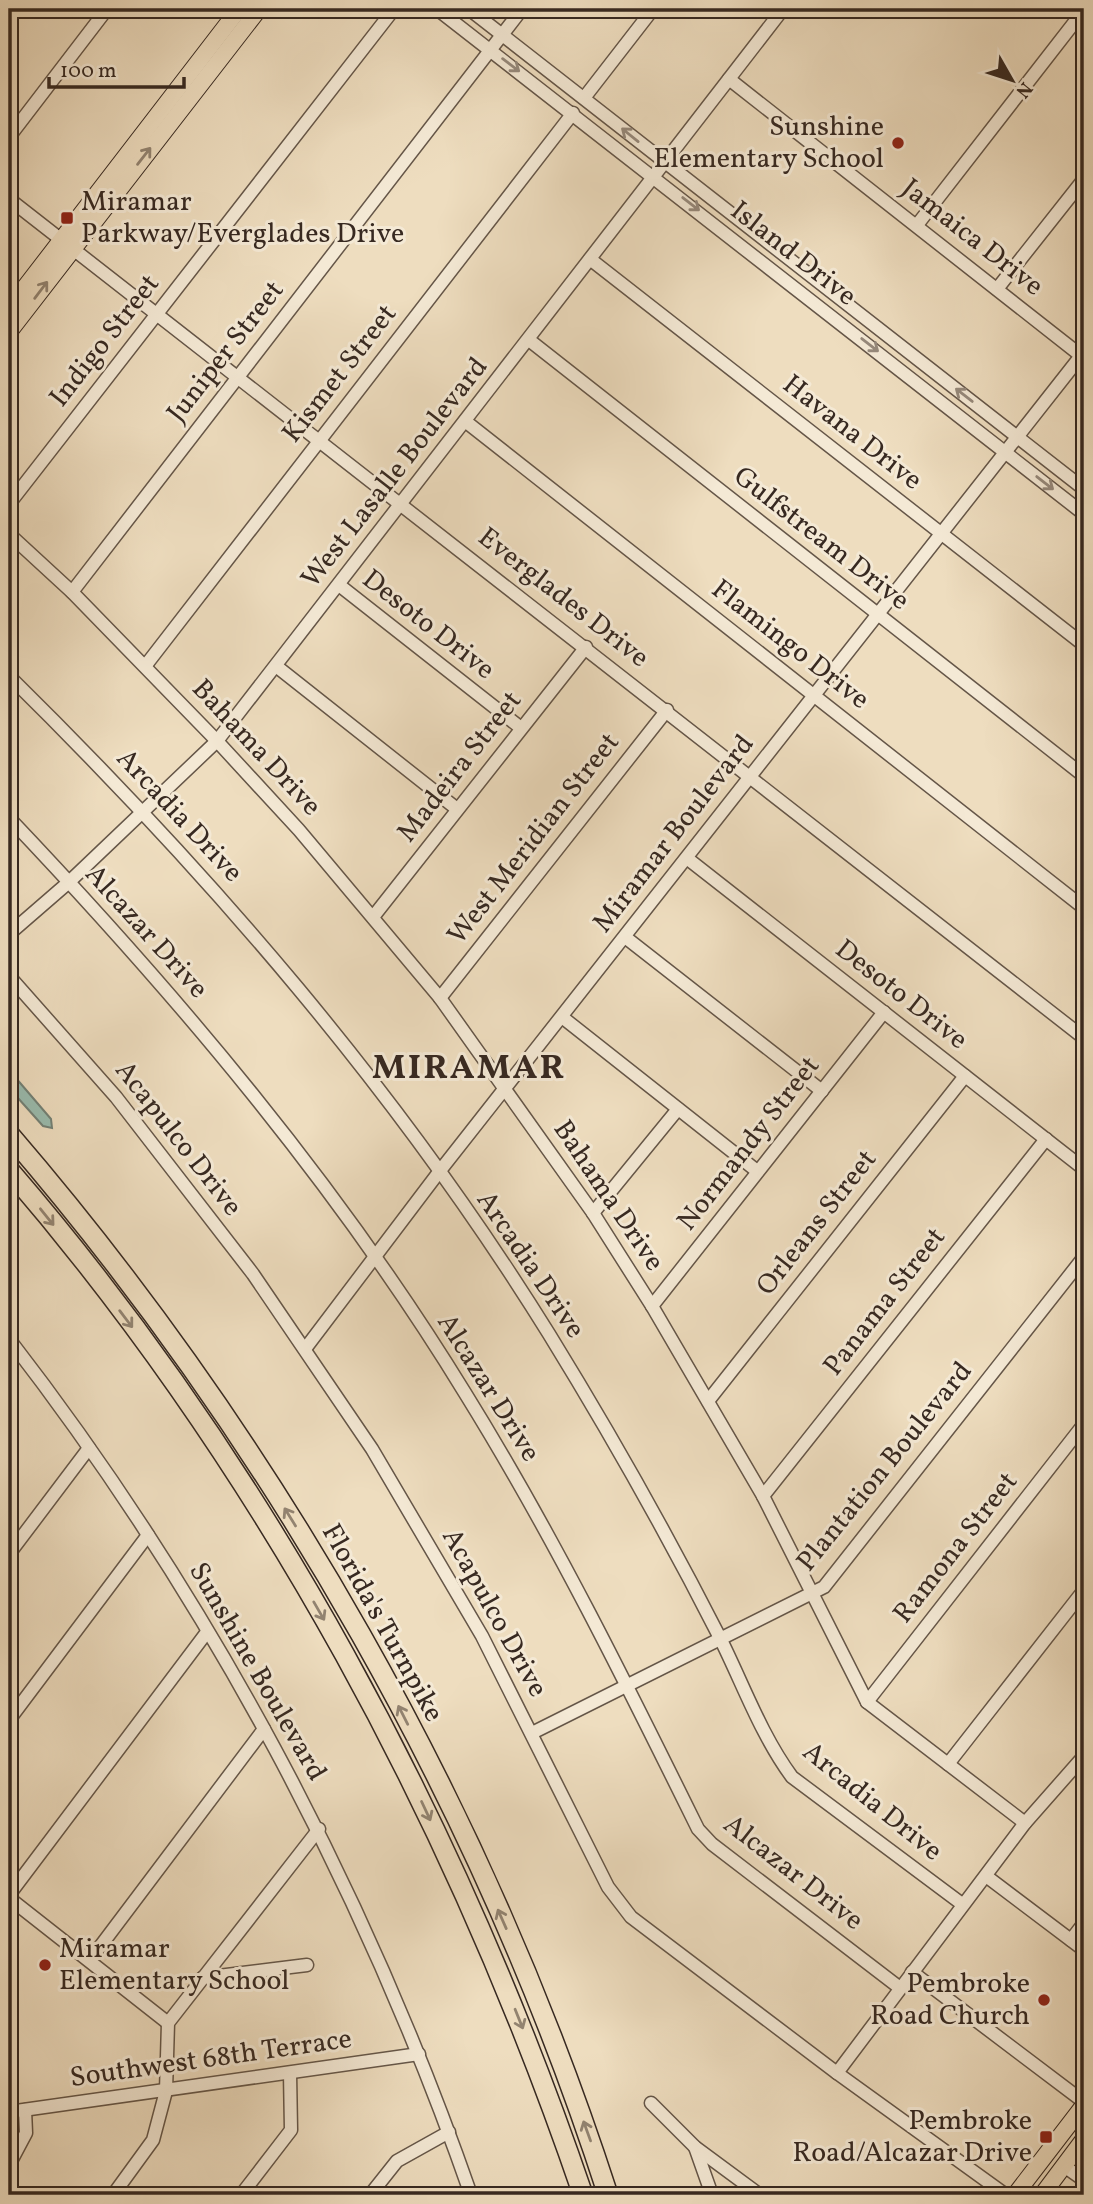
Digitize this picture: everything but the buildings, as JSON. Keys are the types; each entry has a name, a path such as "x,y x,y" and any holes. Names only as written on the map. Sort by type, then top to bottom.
{"highway":[{"name":"Florida's Turnpike","path":"9,1134 96,1240 183,1356 285,1509 367,1648 442,1790 498,1910 569,2082 608,2195"},
{"name":"Florida's Turnpike","path":"9,1170 85,1264 200,1422 277,1540 357,1677 421,1800 478,1924 527,2041 583,2195"}],"main road":[{"path":"9,332 67,244 239,9"},
{"path":"9,308 67,244 259,9"},
{"path":"1015,2195 1084,2104"},
{"path":"1028,2195 1082,2123 1084,2111"},
{"path":"1042,2195 1084,2139"}],"street":[{"path":"9,137 107,9"},
{"name":"Indigo Street","path":"9,504 394,9"},
{"name":"Island Drive","path":"438,9 654,175 1084,514"},
{"name":"Island Drive","path":"469,9 1084,489"},
{"name":"Juniper Street","path":"72,592 522,9"},
{"path":"584,98 653,9"},
{"name":"West Lasalle Boulevard","path":"9,934 69,882 217,741 783,9"},
{"path":"917,225 1084,10"},
{"name":"Jamaica Drive","path":"729,79 1083,355"},
{"name":"Kismet Street","path":"146,665 573,113"},
{"path":"998,289 1084,178"},
{"name":"Everglades Drive","path":"9,200 320,439 1084,1038"},
{"name":"Havana Drive","path":"590,258 1084,645"},
{"name":"Gulfstream Drive","path":"529,340 1084,776"},
{"name":"Miramar Boulevard","path":"305,1349 439,1172 1083,355"},
{"name":"Flamingo Drive","path":"465,421 1084,908"},
{"name":"Bahama Drive","path":"9,534 146,665 217,741 373,917 440,998 593,1213 652,1306 763,1496 867,1702 1025,1823"},
{"name":"Desoto Drive","path":"339,585 521,728"},
{"name":"Madeira Street","path":"373,917 586,647"},
{"path":"276,666 457,809"},
{"name":"Arcadia Drive","path":"9,676 144,811 283,967 379,1087 547,1331 628,1467 720,1638 777,1756 792,1777 962,1904"},
{"name":"West Meridian Street","path":"440,998 667,710"},
{"name":"Alcazar Drive","path":"9,817 200,1029 375,1258 465,1392 545,1530 627,1685 698,1829 712,1844 900,1988"},
{"name":"Desoto Drive","path":"688,859 1084,1169"},
{"path":"625,937 822,1091"},
{"name":"Acapulco Drive","path":"9,976 116,1097 253,1274 372,1448 482,1636 608,1887 631,1917 837,2073 1006,2195"},
{"name":"Normandy Street","path":"652,1306 884,1012"},
{"path":"562,1017 757,1171"},
{"name":"Orleans Street","path":"708,1401 965,1076"},
{"path":"593,1213 678,1109"},
{"name":"Panama Street","path":"763,1496 1046,1139"},
{"name":"Plantation Boulevard","path":"532,1733 824,1587 1084,1257"},
{"name":"Sunshine Boulevard","path":"9,1339 89,1448 148,1535 264,1729 319,1829 419,2054 471,2195"},
{"path":"9,1364 18,1351"},
{"name":"Ramona Street","path":"867,1702 1084,1424"},
{"path":"9,1554 89,1448"},
{"path":"9,1720 148,1535"},
{"path":"948,1764 1084,1590"},
{"path":"168,2023 9,1897 207,1632"},
{"path":"90,1960 264,1729"},
{"path":"837,2073 1025,1823 1084,1756"},
{"path":"113,2195 153,2140 166,2091 168,2023 319,1829"},
{"path":"986,1876 1084,1950"},
{"path":"1071,1940 1084,1923"},
{"path":"202,1978 307,1965"},
{"path":"912,1972 1084,2104"},
{"name":"Southwest 68th Terrace","path":"9,2112 419,2054"},
{"path":"241,2195 291,2130 290,2073"},
{"path":"651,2103 695,2147 760,2195"},
{"path":"9,2165 26,2133 25,2110"},
{"path":"370,2195 397,2161 449,2133"},
{"path":"695,2147 712,2195"},
{"path":"1064,2166 1084,2180"}],"shaded area":[{"path":"9,1070 51,1119 52,1128 43,1126 9,1088"}],"waterway":[{"path":"9,22 19,9"}],"place":[{"name":"Sunshine Elementary School","path":"898,143"},
{"name":"Miramar Parkway/Everglades Drive","path":"67,218"},
{"name":"Miramar Elementary School","path":"45,1965"},
{"name":"Pembroke Road Church","path":"1044,2000"},
{"name":"Pembroke Road/Alcazar Drive","path":"1046,2137"}],"district":[{"name":"MIRAMAR","path":"469,1069"}]}
